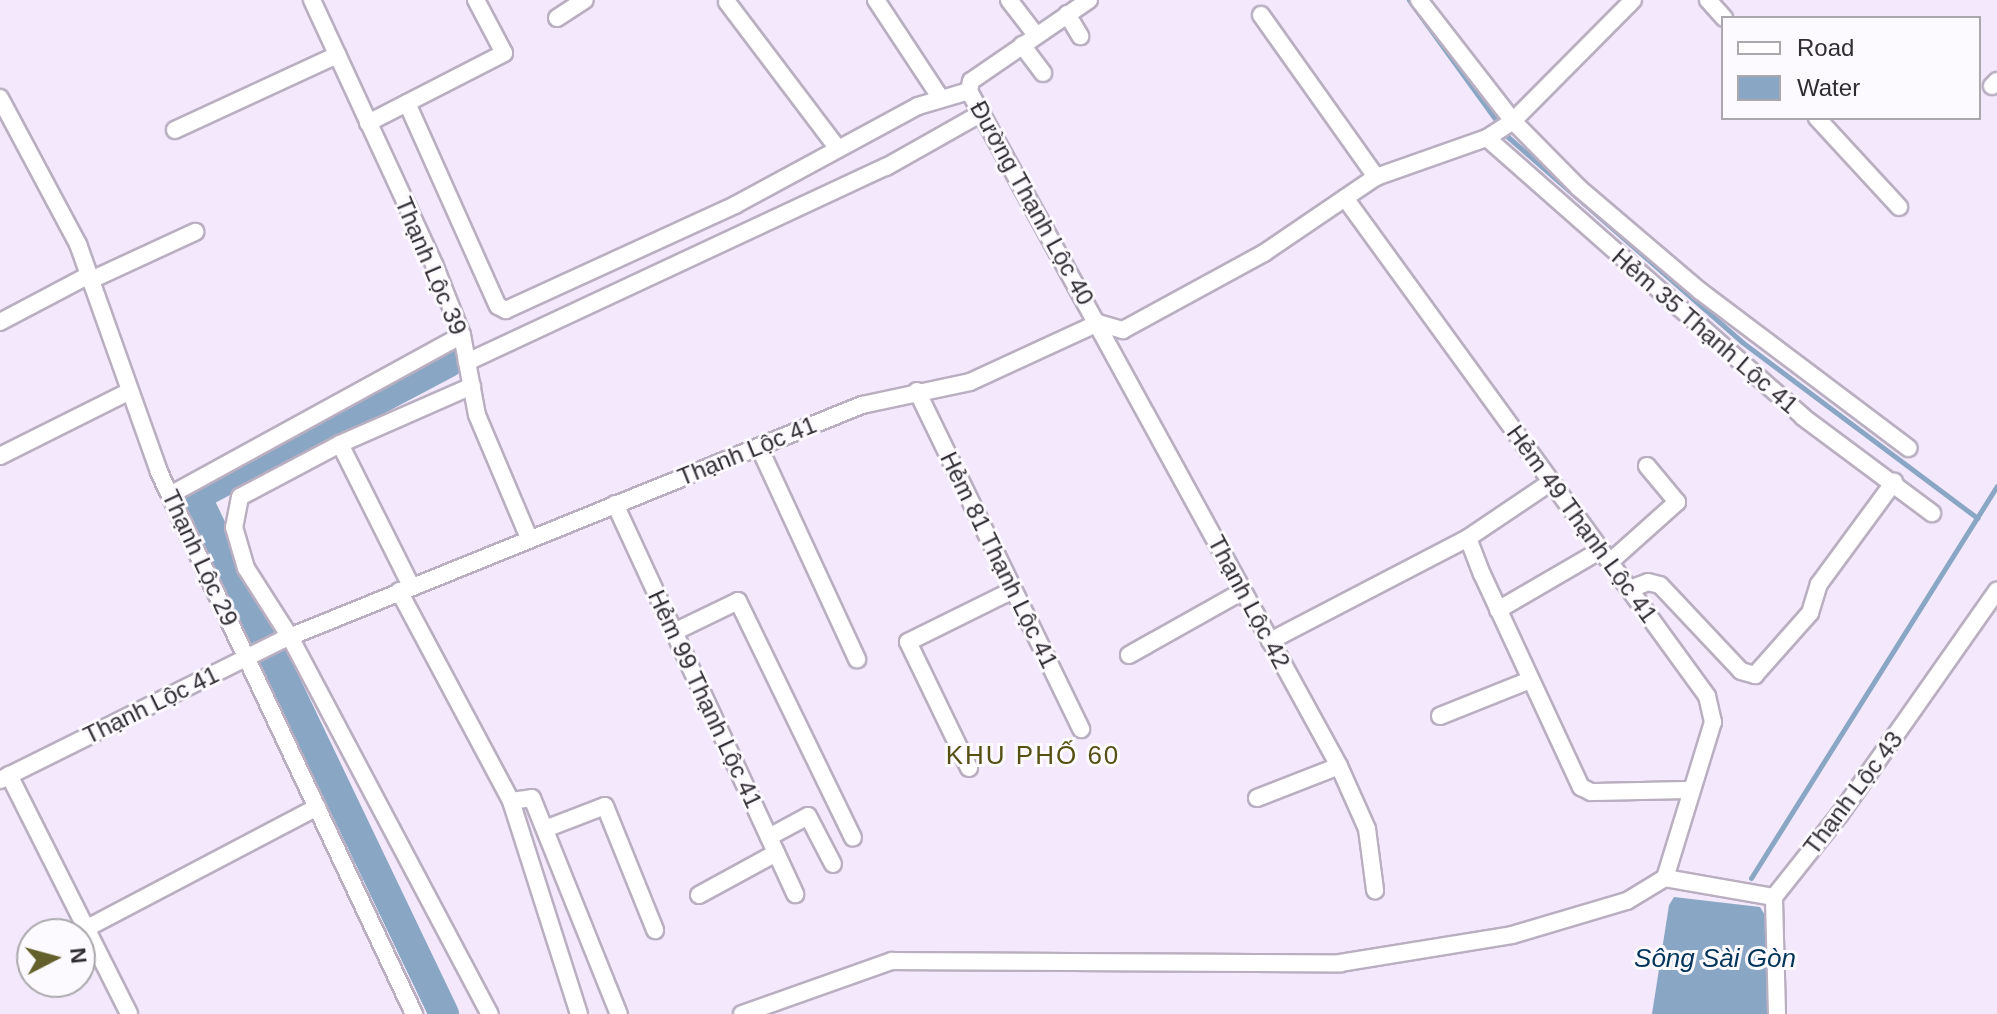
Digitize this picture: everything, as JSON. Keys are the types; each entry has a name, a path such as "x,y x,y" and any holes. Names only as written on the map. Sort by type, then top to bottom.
{"street":[{"name":"Thạnh Lộc 39","path":"312,0 462,335 477,415 529,538"},
{"path":"368,123 504,53 476,0"},
{"path":"557,18 585,0"},
{"path":"876,0 940,97"},
{"path":"1009,0 1036,35"},
{"name":"Đường Thạnh Lộc 40","path":"1089,0 971,81 969,91 1098,323"},
{"path":"1419,0 1513,121 1579,188 1700,291 1908,448"},
{"path":"1513,121 1633,0"},
{"path":"1708,0 1722,16"},
{"path":"727,2 838,149"},
{"path":"1067,14 1080,36"},
{"path":"1261,15 1376,177"},
{"path":"1022,45 1043,73"},
{"path":"175,130 337,55"},
{"path":"407,103 498,306 506,310 735,205 940,97 969,91"},
{"name":"Thạnh Lộc 29","path":"0,98 78,244 170,495 414,1014"},
{"path":"467,362 886,167 982,113"},
{"path":"1819,120 1899,207"},
{"name":"Thạnh Lộc 41","path":"4,778 286,638 529,538 862,405 970,382 1098,323 1123,330 1264,253 1376,177 1487,138 1513,121"},
{"name":"Hẻm 35 Thạnh Lộc 41","path":"1487,138 1803,417 1932,513"},
{"name":"Hẻm 49 Thạnh Lộc 41","path":"1345,198 1707,696 1713,722 1665,878"},
{"path":"1,321 195,232"},
{"name":"Thạnh Lộc 42","path":"1098,323 1339,766 1367,829 1375,890"},
{"path":"170,495 462,335"},
{"path":"472,386 340,444 240,497 234,527 246,568 490,1014"},
{"path":"0,456 130,391"},
{"name":"Hẻm 81 Thạnh Lộc 41","path":"917,391 1081,729"},
{"path":"340,444 405,588 511,801 579,1014"},
{"path":"759,447 857,659"},
{"path":"1498,610 1605,556 1677,502 1647,466"},
{"path":"1270,641 1468,538 1551,482"},
{"path":"1630,589 1648,582 1660,585 1741,671 1755,675 1810,613 1819,584 1894,482"},
{"name":"Hẻm 99 Thạnh Lộc 41","path":"615,504 795,894"},
{"path":"1468,538 1569,768 1586,790 1690,790"},
{"path":"969,768 908,642 1013,590"},
{"path":"1129,655 1243,591"},
{"name":"Thạnh Lộc 43","path":"1774,897 1840,814 1997,591"},
{"path":"674,632 738,601 853,838"},
{"path":"1440,716 1530,680"},
{"path":"1257,798 1339,766"},
{"path":"4,778 81,918"},
{"path":"511,801 532,798 619,1014"},
{"path":"545,829 605,806 655,930"},
{"path":"96,923 317,807"},
{"path":"769,837 808,816 833,864"},
{"path":"699,895 776,853"},
{"path":"742,1014 892,961 1340,963 1512,935 1627,901 1665,878 1774,897 1777,1014"},
{"path":"96,946 129,1014"}],"water":[{"name":"Sông Sài Gòn","path":"1674,897 1760,907 1768,920 1770,1014 1652,1014 1669,905"}],"waterway":[{"path":"1409,0 1508,137 1742,342 1977,518"},
{"path":"444,1014 196,496 449,362"},
{"path":"1751,878 1997,486"}],"district":[{"name":"KHU PHỐ 60","path":"1033,756"}]}
